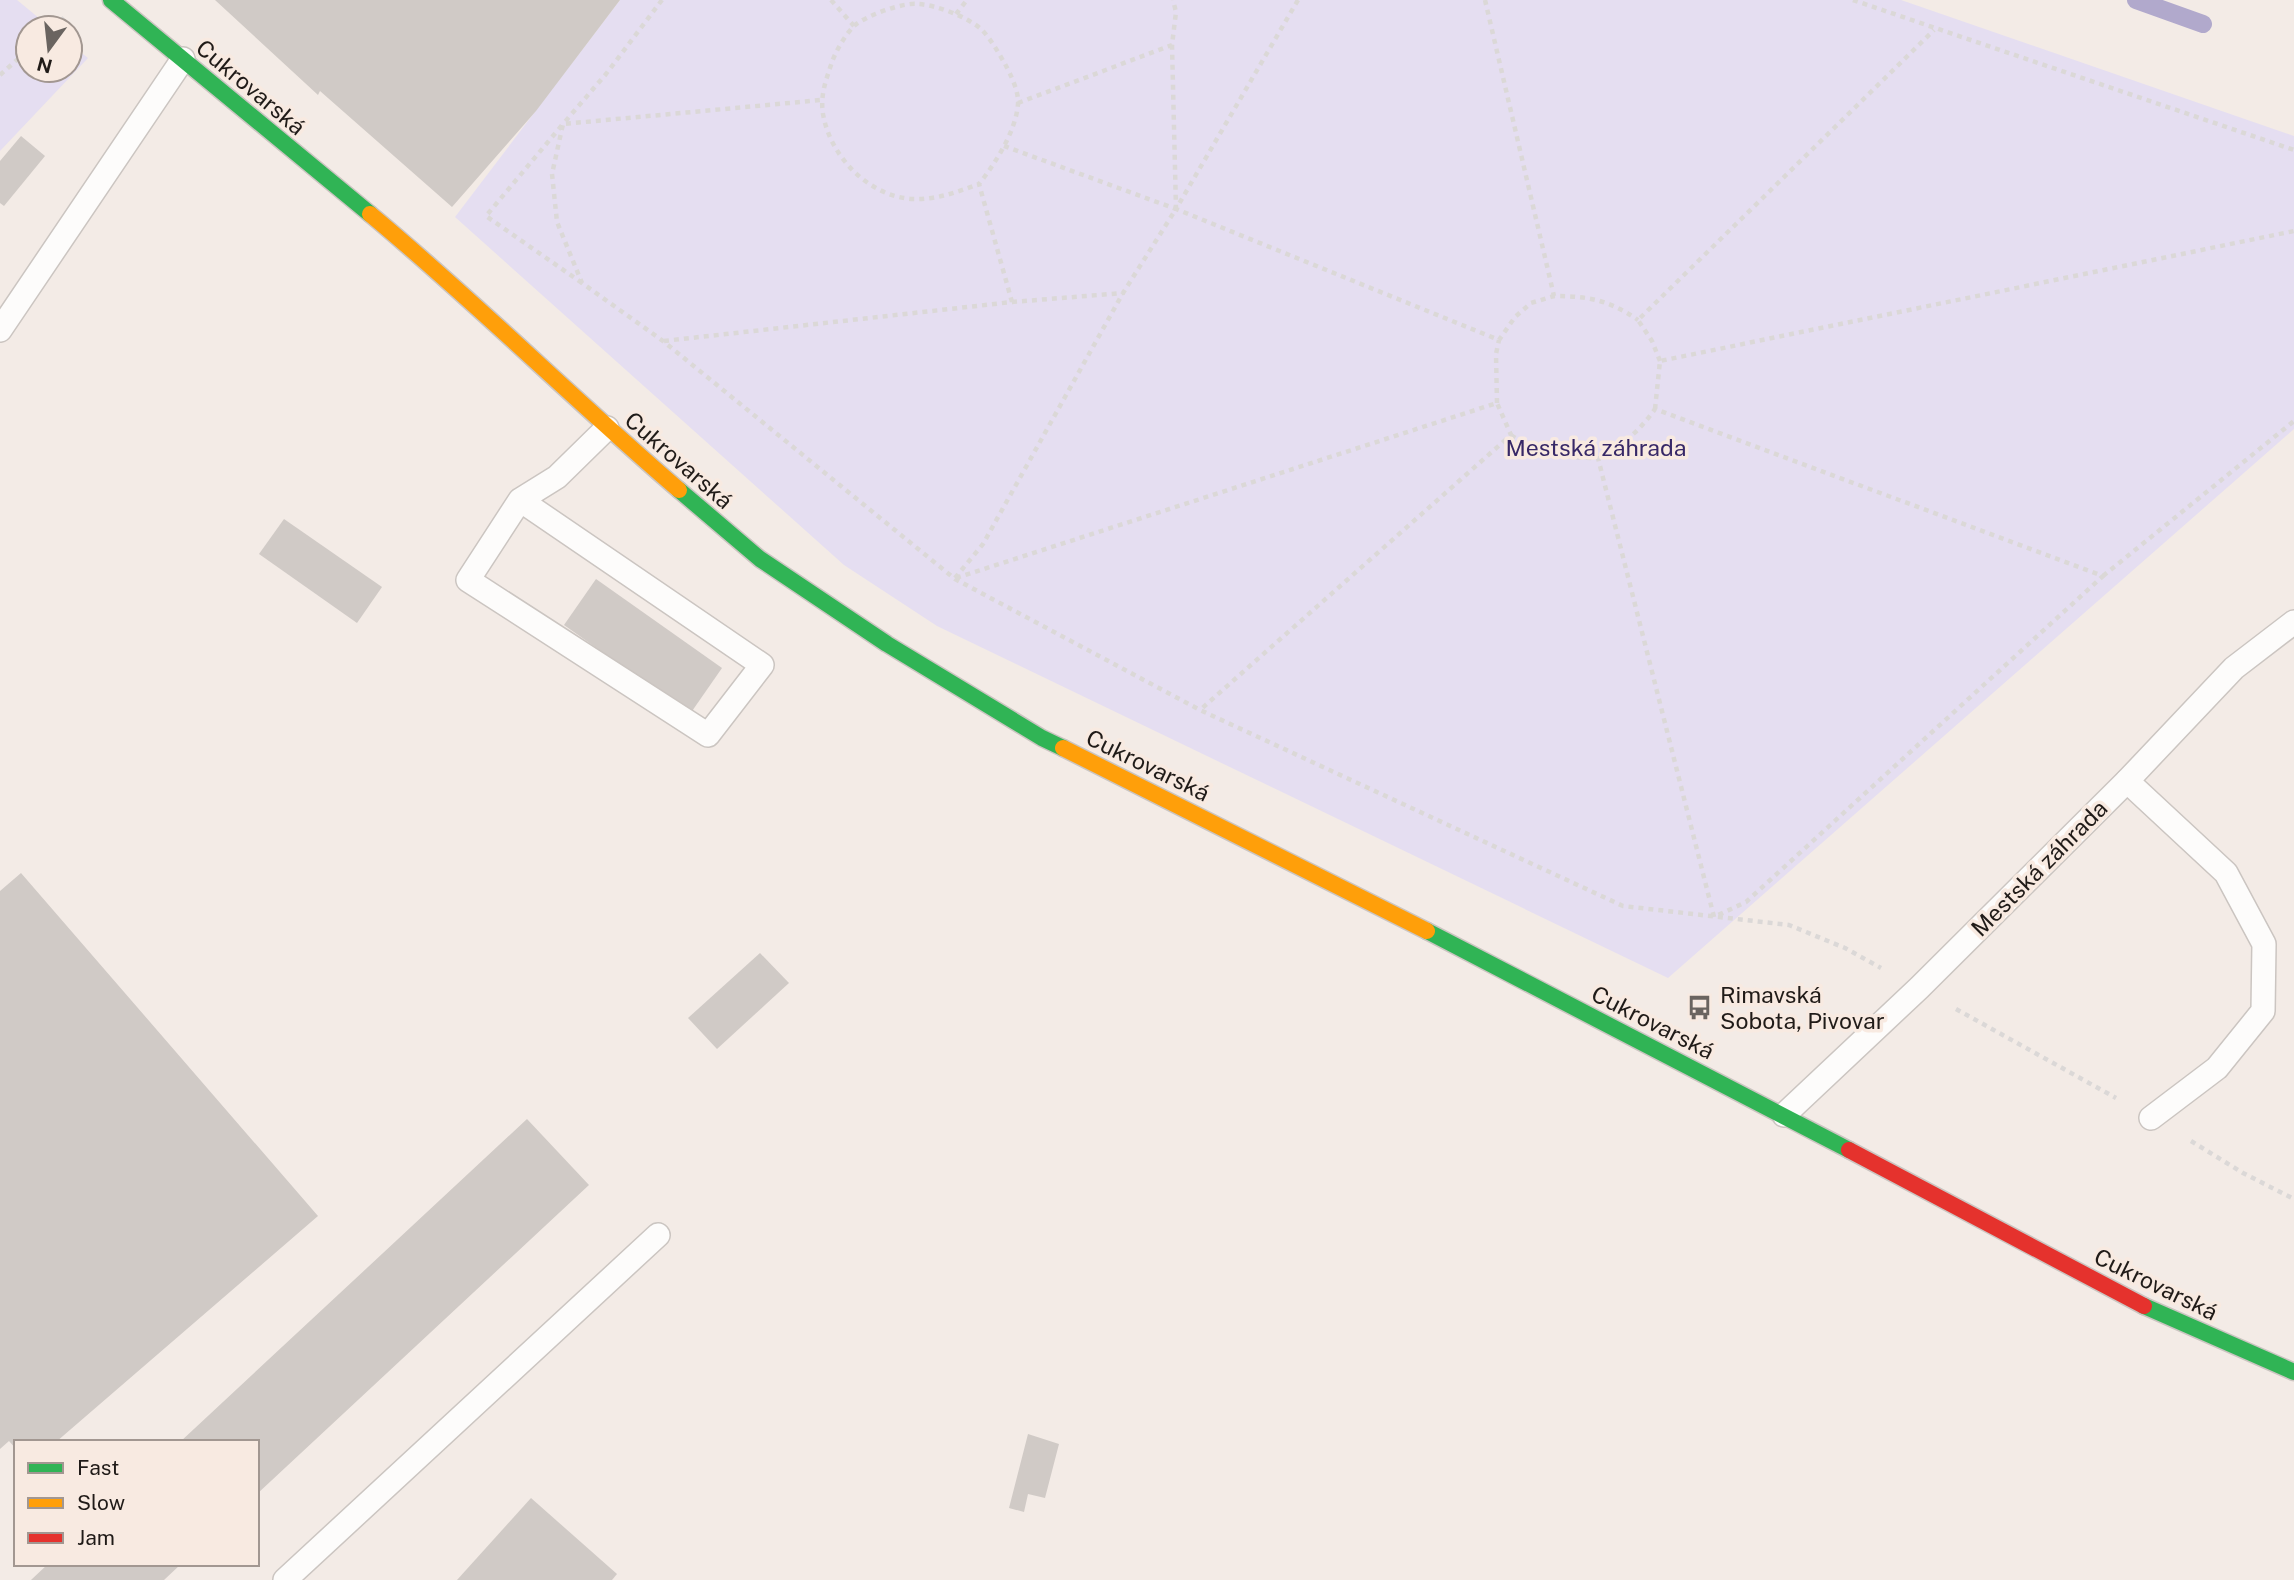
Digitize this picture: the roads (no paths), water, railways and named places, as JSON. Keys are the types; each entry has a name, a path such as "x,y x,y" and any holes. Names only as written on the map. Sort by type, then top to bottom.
{"main road":[{"name":"Cukrovarská","path":"111,0 436,269 607,428 760,559 887,644 1042,738 1301,866 1784,1115 2152,1310 2294,1372"}],"lane":[{"path":"0,330 183,60"},
{"path":"520,500 762,665 708,735 468,580 520,500 557,477 607,428"},
{"name":"Mestská záhrada","path":"1784,1115 1919,988 2126,781 2234,668 2294,622"},
{"path":"2126,781 2226,873 2264,944 2263,1011 2217,1068 2151,1118"},
{"path":"285,1580 658,1236"}],"waterway":[{"path":"2136,0 2203,24"}],"place":[{"name":"Rimavská Sobota, Pivovar","path":"1700,1007"}]}
